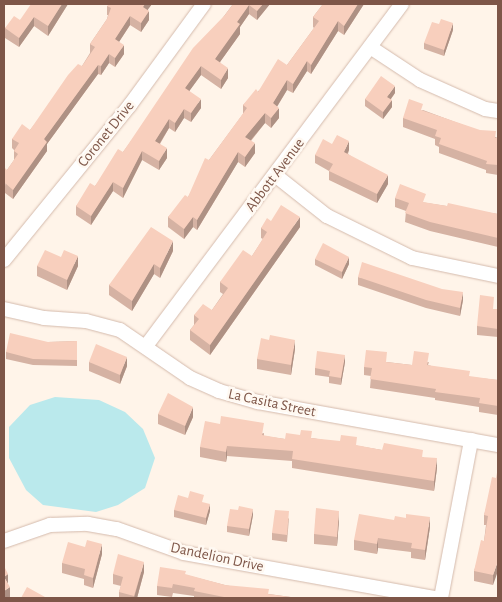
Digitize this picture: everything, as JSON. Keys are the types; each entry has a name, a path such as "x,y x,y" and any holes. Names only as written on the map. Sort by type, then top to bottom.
{"street":[{"name":"Coronet Drive","path":"4,260 130,105 204,4"},
{"name":"Abbott Avenue","path":"146,346 276,175 402,4"},
{"path":"370,47 420,80 485,109 498,112"},
{"path":"276,175 327,216 412,258 498,276"},
{"name":"La Casita Street","path":"4,309 44,318 86,322 120,330 146,346 190,378 227,394 258,402 498,445"},
{"path":"441,598 471,440"},
{"name":"Dandelion Drive","path":"4,541 50,525 88,524 117,529 184,553 434,598"}],"water":[{"path":"55,397 99,400 125,412 143,429 155,458 145,488 118,505 96,512 43,505 26,490 9,458 9,427 30,405"}],"building":[{"path":"31,4 62,4 48,26 34,17 19,38 5,28 14,16 20,20"},
{"path":"109,4 145,4 143,7 149,11 141,23 130,16 115,39 124,45 115,58 109,54 101,66 98,65 44,139 47,142 13,190 5,183 4,185 4,167 7,170 18,154 14,151 19,143 12,139 22,124 30,130 68,75 78,64 82,66 95,47 90,44 107,19 111,8 107,6"},
{"path":"233,4 263,4 257,11 249,5 237,22 240,24 215,59 228,68 221,80 201,66 185,88 201,99 191,113 184,109 175,123 169,119 155,141 167,148 159,161 142,151 123,188 113,182 91,216 76,206 90,183 95,186 118,149 123,152 193,48"},
{"path":"323,4 358,4 344,26 338,21 311,65 307,61 293,84 287,80 273,103 279,108 271,118 265,113 245,137 255,143 245,157 238,152 197,220 193,217 184,229 168,217 185,195 188,197 205,158 209,160 247,108 243,105 256,89 258,92 278,59 287,65 319,21 313,17"},
{"path":"441,19 453,23 444,50 424,43 432,22 439,24"},
{"path":"381,76 395,86 387,97 392,100 383,112 365,99"},
{"path":"409,99 423,104 421,110 480,130 496,131 495,138 498,138 498,165 486,164 487,161 439,144 441,138 435,136 437,130 403,118"},
{"path":"337,135 349,141 344,152 388,175 377,194 329,171 333,164 315,155 323,139 332,144"},
{"path":"400,184 426,194 423,202 447,206 448,203 498,214 498,238 430,222 405,213 409,203 395,198"},
{"path":"281,205 300,217 210,345 190,330 199,319 194,315 203,304 212,310 228,288 220,282 243,250 252,256 267,232 261,228 267,218 271,221"},
{"path":"151,227 173,241 160,268 154,264 132,301 109,285"},
{"path":"323,243 349,257 342,272 315,259"},
{"path":"45,250 61,257 64,250 78,256 67,280 37,266"},
{"path":"362,262 442,289 463,292 460,308 426,300 358,277"},
{"path":"480,295 494,297 493,309 498,309 498,329 477,326"},
{"path":"10,333 48,342 77,341 77,360 33,359 6,352"},
{"path":"270,335 295,340 291,365 257,359 261,338 269,340"},
{"path":"96,344 127,357 120,375 89,362"},
{"path":"366,350 387,352 386,362 412,365 414,351 429,353 427,365 470,371 469,376 498,380 498,406 479,403 480,398 435,392 436,389 370,379 372,368 364,367"},
{"path":"317,351 345,355 341,378 329,376 330,371 315,368"},
{"path":"168,393 193,407 185,426 158,414"},
{"path":"221,416 264,423 262,435 285,439 286,433 300,435 301,430 312,431 311,438 340,441 341,435 357,437 356,445 382,450 384,443 423,450 422,457 437,458 434,481 292,459 293,451 227,446 226,452 200,447 205,421 220,424"},
{"path":"498,467 498,561 493,575 474,571 481,540 484,541 488,516 484,515 492,477 496,478"},
{"path":"190,491 204,495 202,502 210,504 206,518 174,510 178,495 188,498"},
{"path":"239,506 253,509 249,529 227,526 230,509 238,510"},
{"path":"316,508 339,511 337,537 314,534"},
{"path":"275,510 289,511 287,535 272,533"},
{"path":"359,514 394,520 395,516 406,518 406,514 430,517 425,550 411,548 412,543 378,538 377,544 354,540"},
{"path":"87,540 102,544 93,578 84,575 85,569 62,563 68,542 85,547"},
{"path":"118,554 144,562 134,596 119,592 123,577 113,574"},
{"path":"4,566 8,574 4,577"},
{"path":"160,567 186,571 185,574 225,585 269,589 268,594 298,598 229,598 194,591 195,588 173,584 172,588 157,586"},
{"path":"4,577 10,587 4,591"},
{"path":"27,587 45,597 45,598 21,598"}]}
